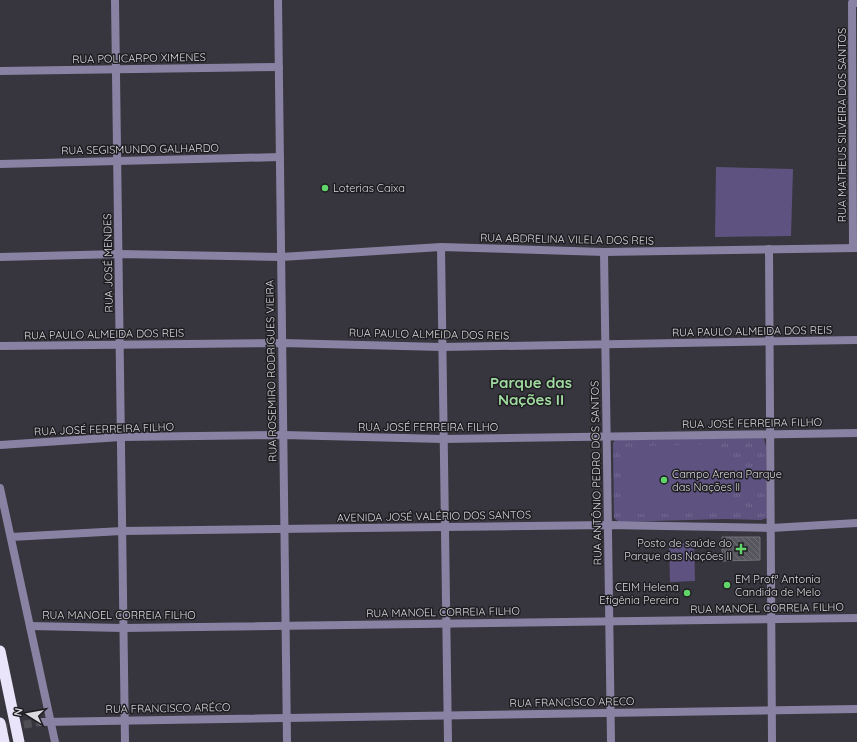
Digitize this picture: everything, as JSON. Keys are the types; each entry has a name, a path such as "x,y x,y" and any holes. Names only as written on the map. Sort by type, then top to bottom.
{"highway":[{"path":"0,650 19,742"},
{"path":"0,723 4,742"}],"street":[{"name":"RUA JOSÉ MENDES","path":"114,0 119,254 125,742"},
{"name":"RUA ROSEMIRO RODRIGUES VIEIRA","path":"278,0 287,742"},
{"name":"RUA MATHEUS SILVEIRA DOS SANTOS","path":"855,3 855,248"},
{"name":"RUA POLICARPO XIMENES","path":"0,71 279,67"},
{"name":"RUA SEGISMUNDO GALHARDO","path":"0,164 280,157"},
{"name":"RUA ABDRELINA VILELA DOS REIS","path":"0,257 119,254 281,257 441,247 604,252 855,248"},
{"path":"441,247 448,742"},
{"path":"769,249 772,742"},
{"name":"RUA ANTÔNIO PEDRO DOS SANTOS","path":"604,252 611,742"},
{"name":"RUA PAULO ALMEIDA DOS REIS","path":"0,346 282,342 442,347 857,340"},
{"name":"RUA JOSÉ FERREIRA FILHO","path":"0,445 121,438 283,435 444,439 857,433"},
{"path":"0,488 30,626 46,722 55,742"},
{"name":"AVENIDA JOSÉ VALÉRIO DOS SANTOS","path":"11,537 122,531 608,525 771,528 857,523"},
{"name":"RUA MANOEL CORREIA FILHO","path":"30,626 123,628 857,618"},
{"name":"RUA FRANCISCO ARECO","path":"286,718 857,709"},
{"name":"RUA FRANCISCO ARÉCO","path":"46,722 286,718"}],"green space":[{"path":"716,167 793,169 791,236 715,237"},
{"path":"764,439 766,446 767,518 761,520 725,519 619,522 614,518 613,443 615,440"},
{"name":"Campo Arena Parque das Nações ll","path":"708,444 708,513 621,514 620,447"},
{"path":"709,451 730,451 731,510 709,510"},
{"path":"754,473 755,497 741,498 741,474"},
{"path":"669,543 694,543 695,581 670,582"}],"building":[{"name":"Posto de saúde do Parque das Nações II","path":"722,537 760,537 760,560 722,561"}],"tunnel":[{"path":"0,728 42,722"}],"place":[{"name":"Loterias Caixa","path":"325,188"},
{"name":"Campo Arena Parque das Nações ll","path":"664,480"},
{"name":"Posto de saúde do Parque das Nações II","path":"741,549"},
{"name":"EM Profª Antonia Candida de Melo","path":"727,585"},
{"name":"CEIM Helena Efigênia Pereira","path":"687,593"}],"district":[{"name":"Parque das Nações II","path":"531,390"}]}
